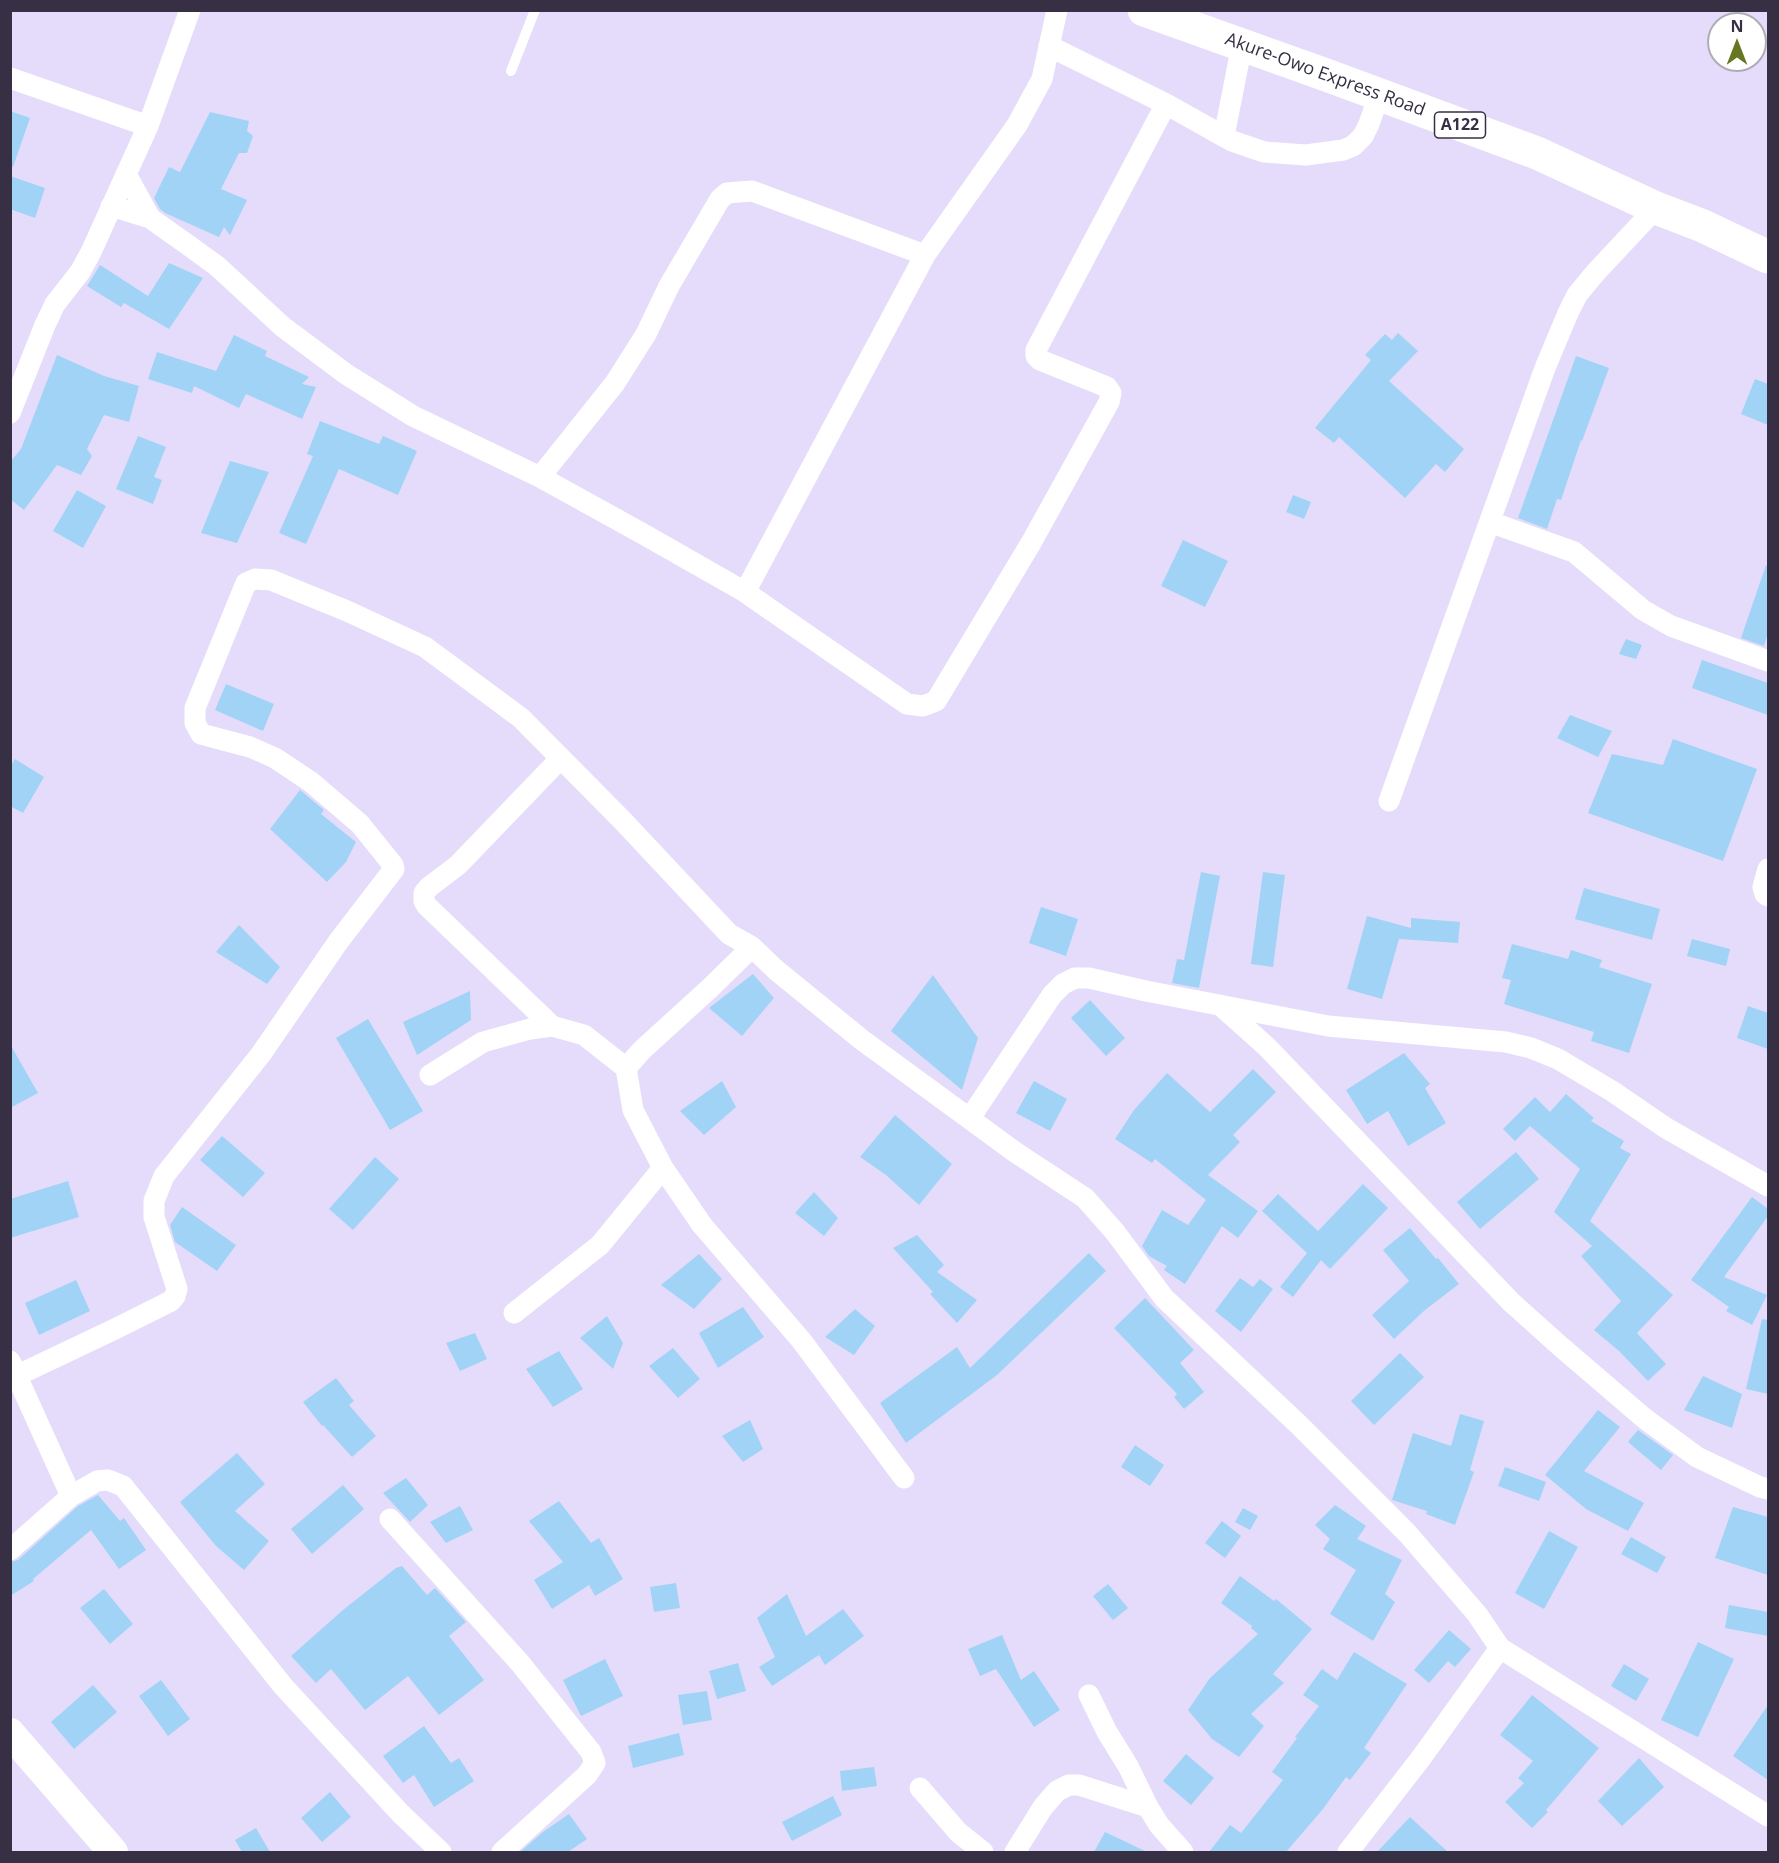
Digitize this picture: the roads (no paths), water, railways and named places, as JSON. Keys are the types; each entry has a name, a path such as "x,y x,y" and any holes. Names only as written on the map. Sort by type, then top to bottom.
{"highway":[{"name":"Akure-Owo Express Road","path":"1144,10 1537,153 1656,208 1703,225 1768,257"}],"street":[{"path":"10,413 55,304 80,272 148,126 190,10"},
{"path":"746,592 925,255 1017,125 1042,79 1058,10"},
{"path":"1224,136 1242,45"},
{"path":"1049,46 1166,104 1224,136 1264,152 1306,155 1343,150 1353,146 1363,136 1379,95"},
{"path":"10,78 148,126"},
{"path":"111,206 150,218 217,266 284,327 346,374 413,416 540,477 746,592 908,704 923,706 936,700 1031,543 1110,402 1111,393 1107,387 1040,360 1036,356 1036,350 1166,104"},
{"path":"126,174 150,218"},
{"path":"540,477 615,383 646,334 669,286 720,200 727,193 752,191 925,255"},
{"path":"1389,801 1545,368 1577,295 1656,208"},
{"path":"1490,522 1574,552 1643,610 1671,626 1768,661"},
{"path":"71,1496 13,1368 135,1319 171,1301 176,1296 177,1289 154,1217 154,1201 164,1176 261,1054 359,913 394,869 360,824 311,782 275,758 250,747 201,734 195,723 195,708 246,583 255,579 271,580 425,647 521,718 729,933 752,947 776,970 862,1040 1015,1152 1085,1198 1115,1232 1164,1298 1306,1432 1407,1533 1478,1614 1500,1648 1768,1816"},
{"path":"552,1026 427,906 424,893 458,866 561,758"},
{"path":"1768,869 1763,887 1768,896"},
{"path":"626,1068 642,1050 752,947"},
{"path":"970,1118 1052,995 1063,984 1075,978 1089,978 1328,1026 1506,1042 1531,1048 1558,1059 1612,1091 1666,1128 1768,1186"},
{"path":"1220,1005 1267,1047 1511,1302 1568,1353 1644,1418 1697,1457 1768,1489"},
{"path":"430,1075 483,1042 530,1029 552,1026 584,1035 626,1068 633,1110 663,1168 702,1226 801,1340 904,1478"},
{"path":"514,1313 600,1245 663,1168"},
{"path":"10,1550 71,1496 97,1481 108,1480 123,1486 283,1686 401,1814 441,1852"},
{"path":"390,1519 520,1663 591,1752 595,1763 587,1775 502,1852"},
{"path":"1348,1852 1421,1758 1500,1648"},
{"path":"1089,1695 1148,1807 1159,1825 1183,1852"},
{"path":"10,1733 113,1852"},
{"path":"1015,1852 1043,1807 1057,1791 1068,1785 1079,1785 1148,1807"},
{"path":"920,1788 958,1832 983,1852"}],"lane":[{"path":"511,71 535,10"}]}
